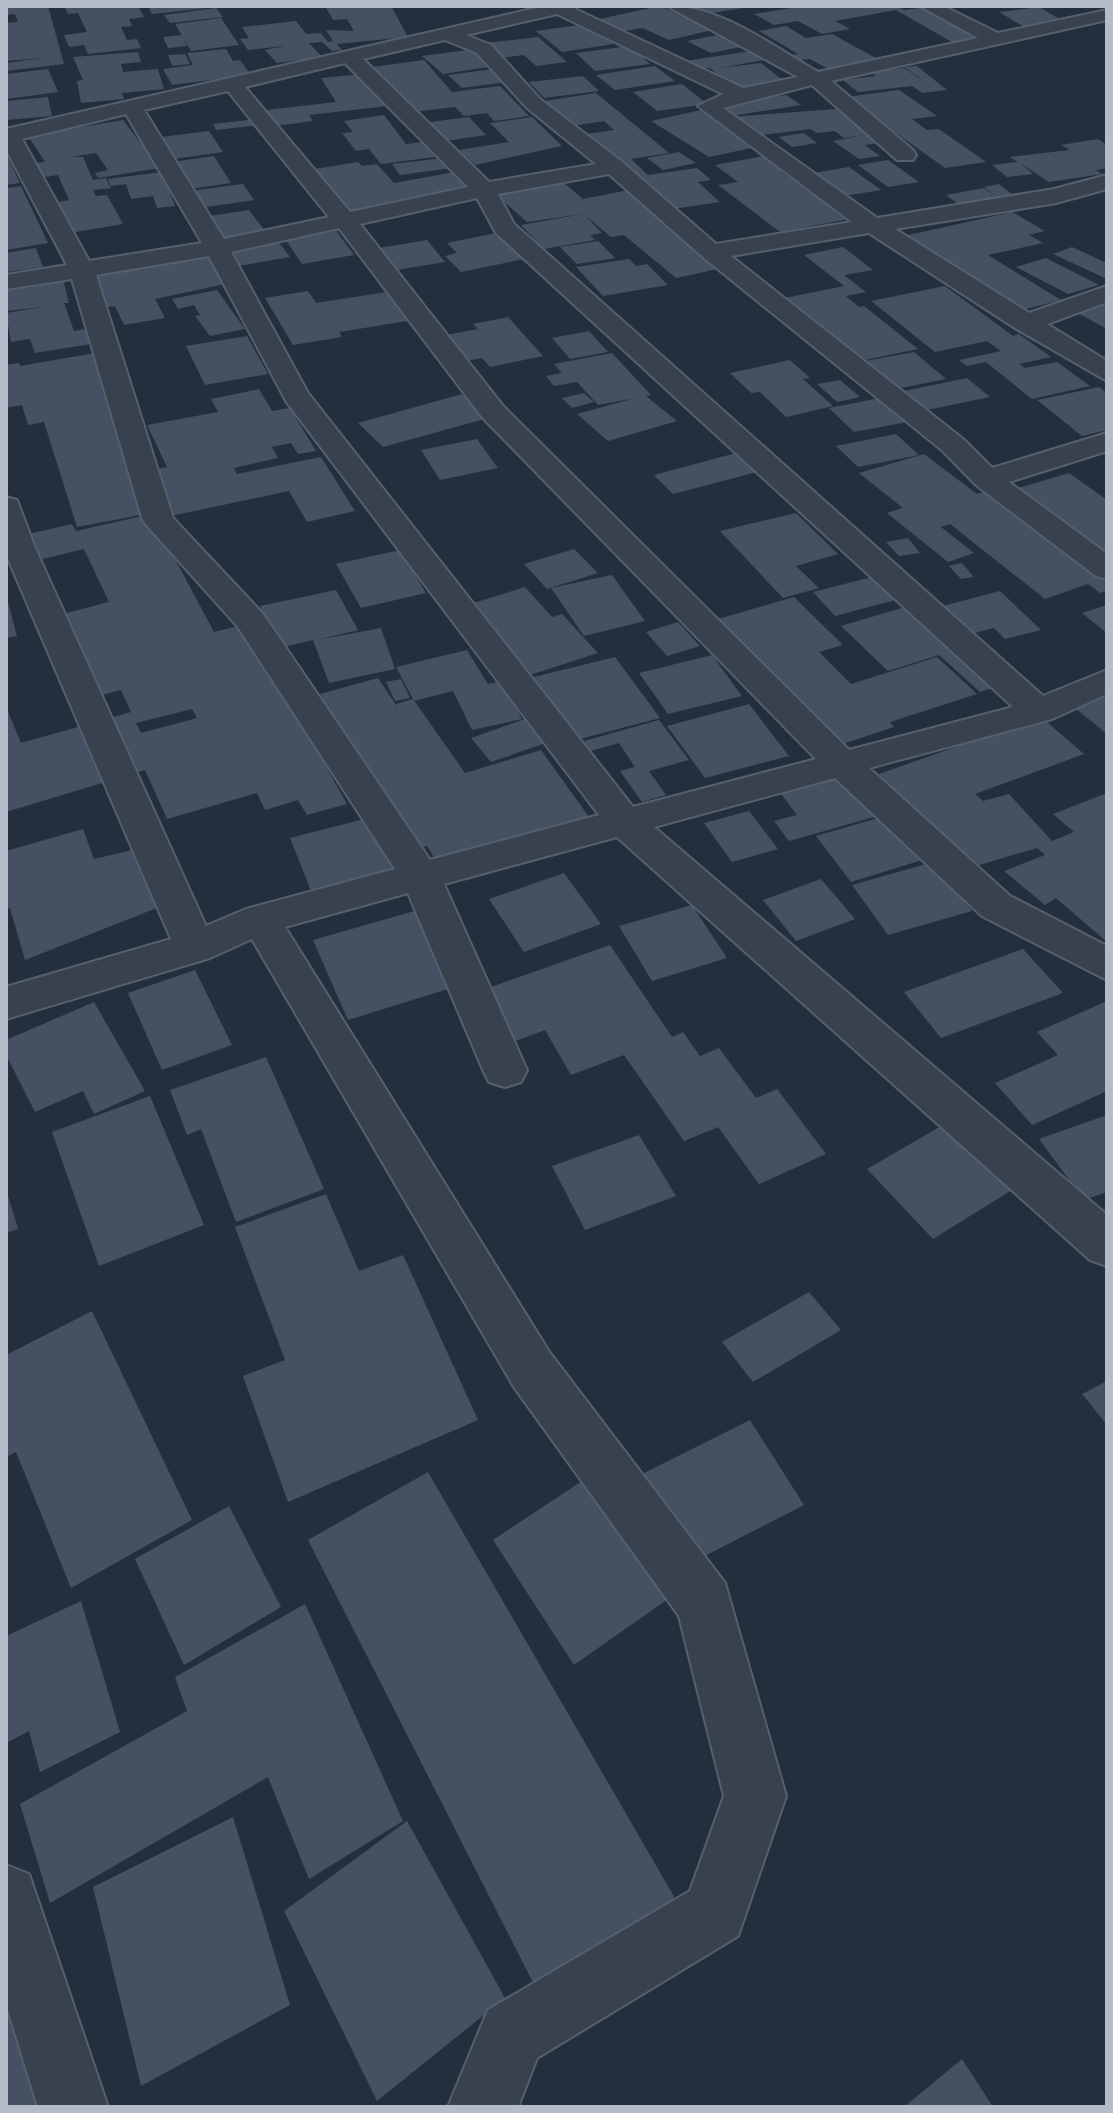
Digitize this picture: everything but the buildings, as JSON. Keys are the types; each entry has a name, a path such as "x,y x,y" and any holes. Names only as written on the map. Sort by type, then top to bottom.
{"street":[{"path":"676,6 716,22 816,79 905,155"},
{"path":"929,6 995,39"},
{"path":"1044,6 1078,24"},
{"path":"505,1070 421,877 251,621 158,521 82,270 8,135 563,7 732,91"},
{"path":"1107,15 1078,24 816,79 732,91 708,106 870,224 1107,373"},
{"path":"419,17 437,36 484,49 533,103 614,167 711,252 953,445 986,479 1107,569"},
{"path":"349,56 484,190 504,228 1039,711"},
{"path":"232,83 346,222 493,412 840,762 996,906 1107,965"},
{"path":"131,106 217,248 296,395 624,822 1107,1245"},
{"path":"6,282 217,248 484,190 614,167"},
{"path":"711,252 1056,196 1107,182"},
{"path":"1024,323 1107,294"},
{"path":"986,479 1107,442"},
{"path":"6,506 19,548 195,947"},
{"path":"6,1003 195,947 260,919 1039,711 1107,681"},
{"path":"260,919 532,1370 705,1603 755,1796 715,1913 512,2034 483,2107"},
{"path":"6,1897 73,2107"}]}
